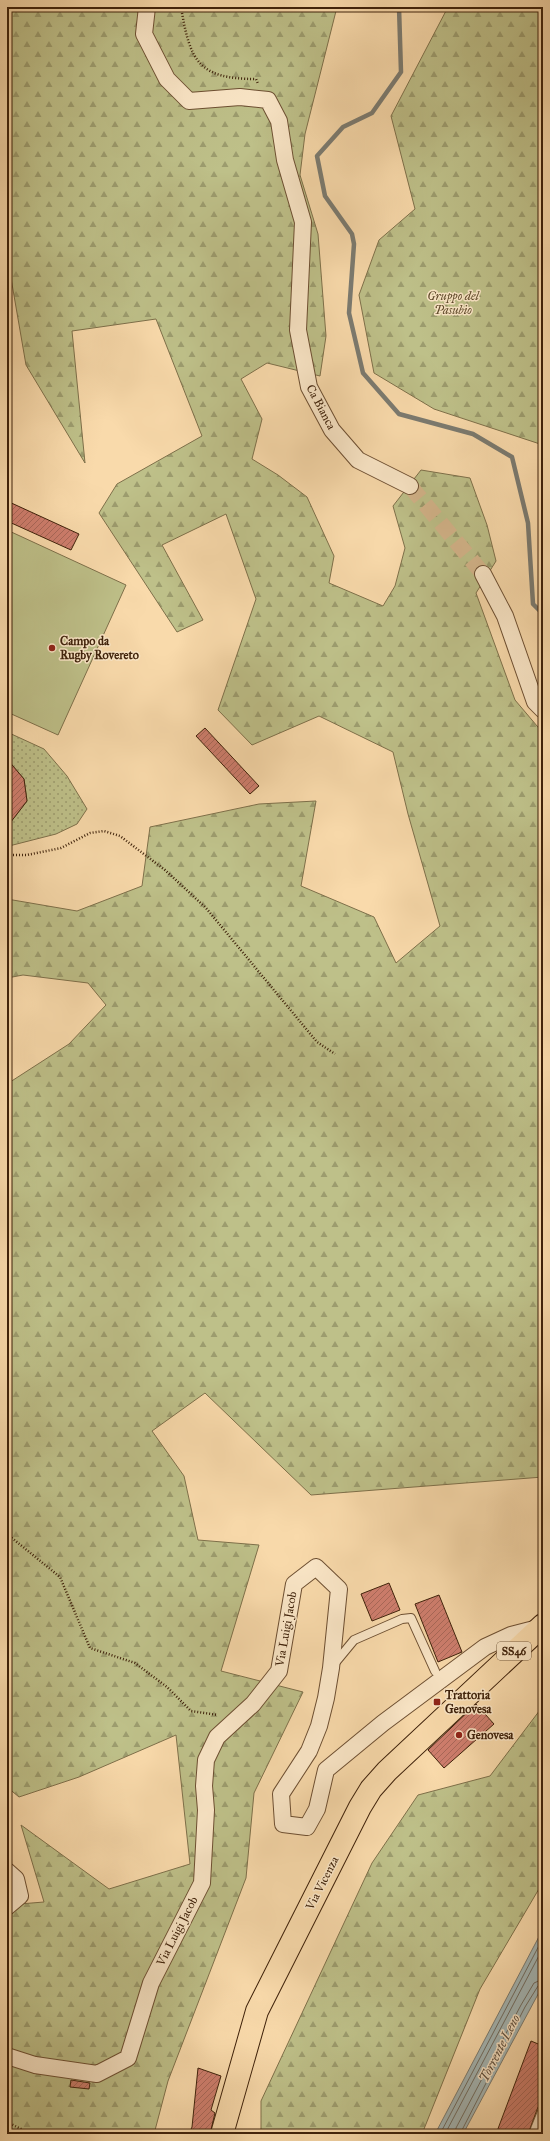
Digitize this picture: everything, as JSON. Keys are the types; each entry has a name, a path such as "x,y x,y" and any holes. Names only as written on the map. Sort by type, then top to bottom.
{"main road":[{"name":"Via Vicenza","path":"222,2134 257,2011 360,1807 371,1789 387,1771 540,1627"}],"street":[{"path":"146,7 144,34 167,79 189,101 240,97 268,100"},
{"name":"Ca Bianca","path":"268,100 279,121 285,160 303,222 298,330 309,387 332,430 358,460 410,486"},
{"path":"483,574 505,616 535,702 543,710"},
{"name":"Via Luigi Jacob","path":"7,2056 36,2065 97,2074 128,2058 151,1983 202,1883 206,1810 204,1786 206,1760 218,1737 253,1704 279,1671 294,1584 316,1566 339,1589 331,1668 319,1726 309,1751 281,1794 283,1824 307,1827 317,1809 326,1770 383,1723 485,1647 512,1634 540,1627"},
{"path":"7,1870 16,1879 20,1896 7,1907"}],"lane":[{"path":"331,1668 354,1640 402,1619 411,1618 435,1671"},
{"path":"533,2134 543,2109"}],"path":[{"path":"181,7 190,48 202,66 218,76 235,79 256,79 268,100"},
{"path":"7,855 27,855 61,848 90,834 104,831 120,836 164,870 206,908 317,1042 335,1054"},
{"path":"7,1534 60,1576 90,1648 135,1664 167,1687 191,1711 218,1715 225,1713"},
{"path":"7,2122 31,2134"}],"green space":[{"path":"7,7 337,7 305,134 300,175 318,234 326,336 320,376 267,363 241,379 262,419 252,459 278,475 307,497 334,556 329,583 383,606 395,586 405,548 393,506 421,470 470,478 487,525 496,561 476,593 515,700 543,733 543,1477 311,1495 205,1393 152,1431 184,1476 198,1540 259,1545 221,1671 303,1692 254,1793 246,1878 168,2081 154,2134 7,2134 7,1905 44,1902 21,1825 109,1889 190,1864 176,1735 79,1777 19,1797 7,1787 7,1084 69,1044 106,1005 88,983 23,975 7,978 7,899 77,911 142,886 150,827 259,804 316,801 301,886 374,917 396,963 440,926 408,814 393,752 319,716 252,745 218,710 256,599 226,514 162,545 203,620 177,632 99,513 117,484 202,436 156,319 72,331 85,463 26,365 7,255"},
{"name":"Gruppo del Pasubio","path":"448,7 543,7 543,445 434,409 374,373 359,295 379,240 415,209 391,116"},
{"name":"Campo da Rugby Rovereto","path":"7,530 126,585 58,735 7,712"},
{"path":"7,732 44,749 67,776 87,809 77,824 56,834 9,846 7,845 7,820 14,818 27,801 24,779 7,759"},
{"path":"543,1706 543,1882 480,1989 422,2134 261,2134 261,2101 372,1863 418,1795 490,1776"}],"water":[{"name":"Torrente Leno","path":"543,1929 543,1985 463,2134 435,2134"}],"building":[{"path":"7,501 79,534 71,550 7,521"},
{"path":"205,728 259,786 250,794 196,736"},
{"path":"7,759 24,779 27,801 7,827"},
{"path":"389,1583 400,1610 372,1621 361,1594"},
{"path":"439,1595 462,1652 438,1662 415,1604"},
{"name":"Genovesa","path":"476,1704 494,1724 444,1768 428,1750"},
{"path":"531,2041 543,2046 543,2104 538,2107 528,2134 496,2134"},
{"path":"198,2068 221,2076 211,2110 215,2113 210,2134 189,2134 192,2127"},
{"path":"71,2080 90,2083 89,2089 70,2087"}],"waterway":[{"path":"399,7 401,72 372,113 343,127 317,156 325,196 352,234 354,244 349,313 363,373 399,414 473,434 512,457 528,523 533,604 543,614"}],"tunnel":[{"path":"410,486 483,574"}],"place":[{"name":"Campo da Rugby Rovereto","path":"52,648"},
{"name":"Trattoria Genovesa","path":"437,1702"},
{"name":"Genovesa","path":"459,1735"}]}
